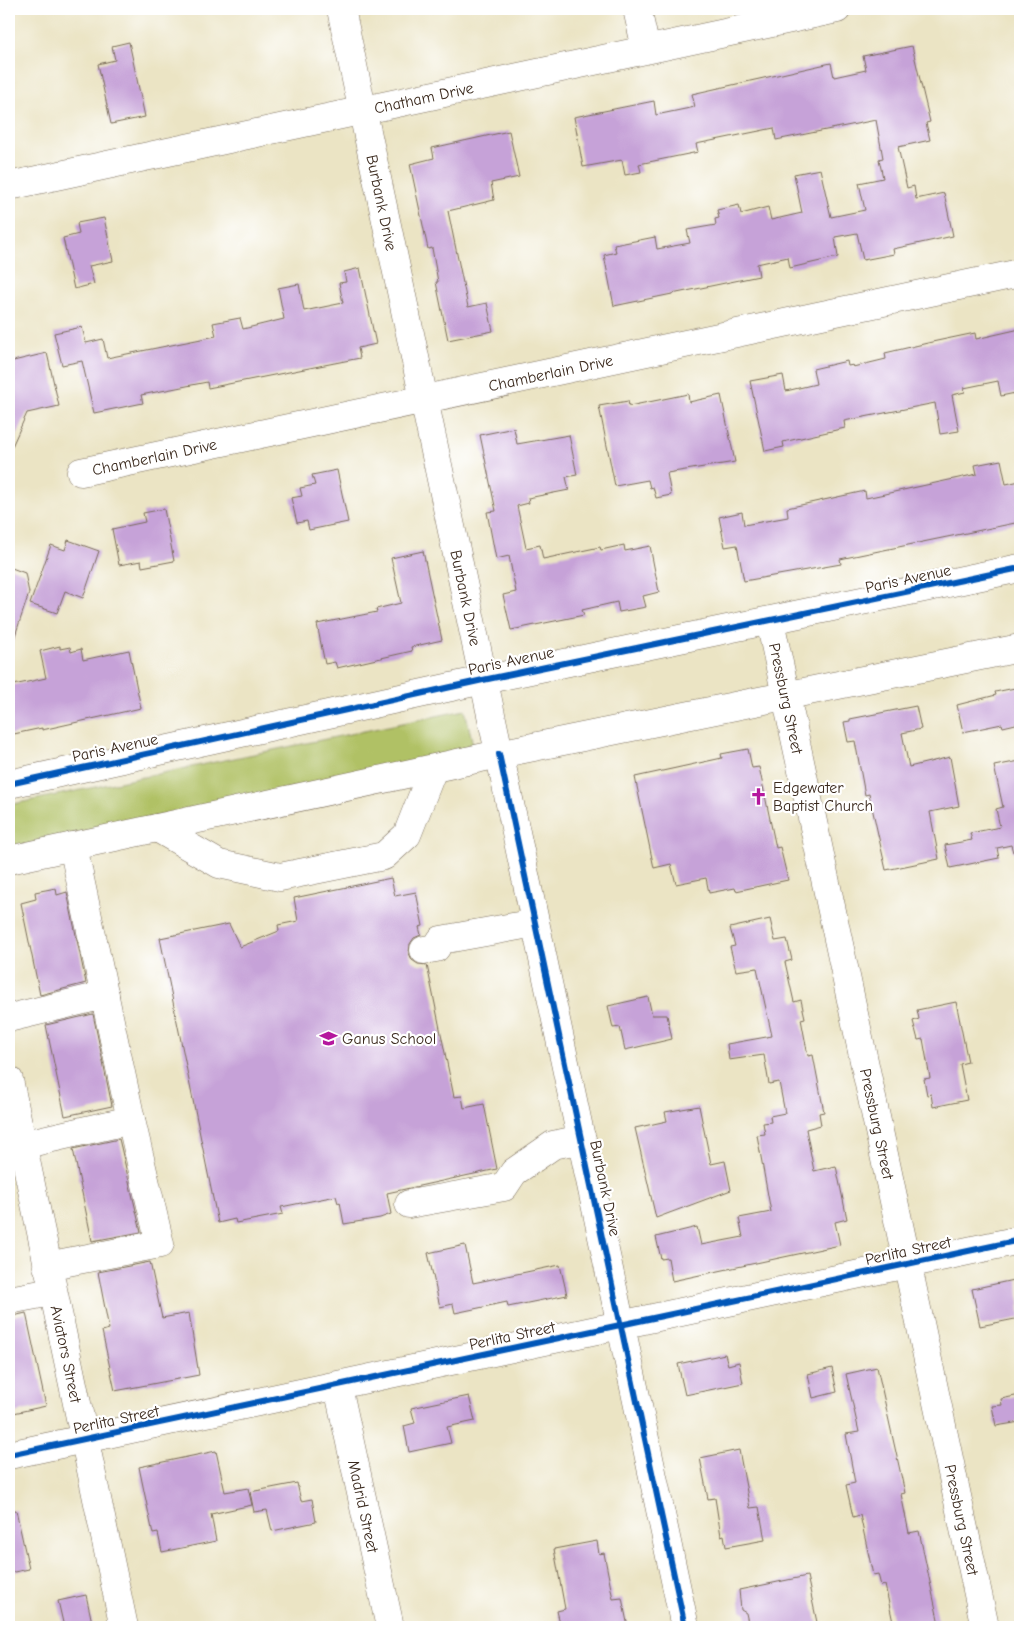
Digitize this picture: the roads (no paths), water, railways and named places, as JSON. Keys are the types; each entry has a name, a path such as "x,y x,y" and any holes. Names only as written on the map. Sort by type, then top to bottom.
{"street":[{"name":"Burbank Drive","path":"341,9 685,1627"},
{"path":"637,9 646,48"},
{"name":"Chatham Drive","path":"9,186 646,48 837,9"},
{"name":"Chamberlain Drive","path":"81,472 1020,272"},
{"name":"Paris Avenue","path":"9,784 483,680 1020,568"},
{"name":"Pressburg Street","path":"770,621 986,1627"},
{"path":"9,860 499,754 1020,648"},
{"path":"157,828 219,864 280,877 384,856 407,835 433,769"},
{"path":"9,1300 50,1279 160,1244 131,1120 73,846"},
{"path":"429,943 535,923"},
{"path":"9,1018 105,995"},
{"name":"Aviators Street","path":"9,1080 18,1156 50,1279 124,1627"},
{"path":"18,1156 131,1120"},
{"path":"409,1204 504,1187 514,1172 553,1145 582,1139"},
{"name":"Perlita Street","path":"9,1455 338,1387 1020,1240"},
{"name":"Madrid Street","path":"338,1387 390,1627"}],"place":[{"name":"Edgewater Baptist Church","path":"759,796"},
{"name":"Ganus School","path":"328,1038"}]}
